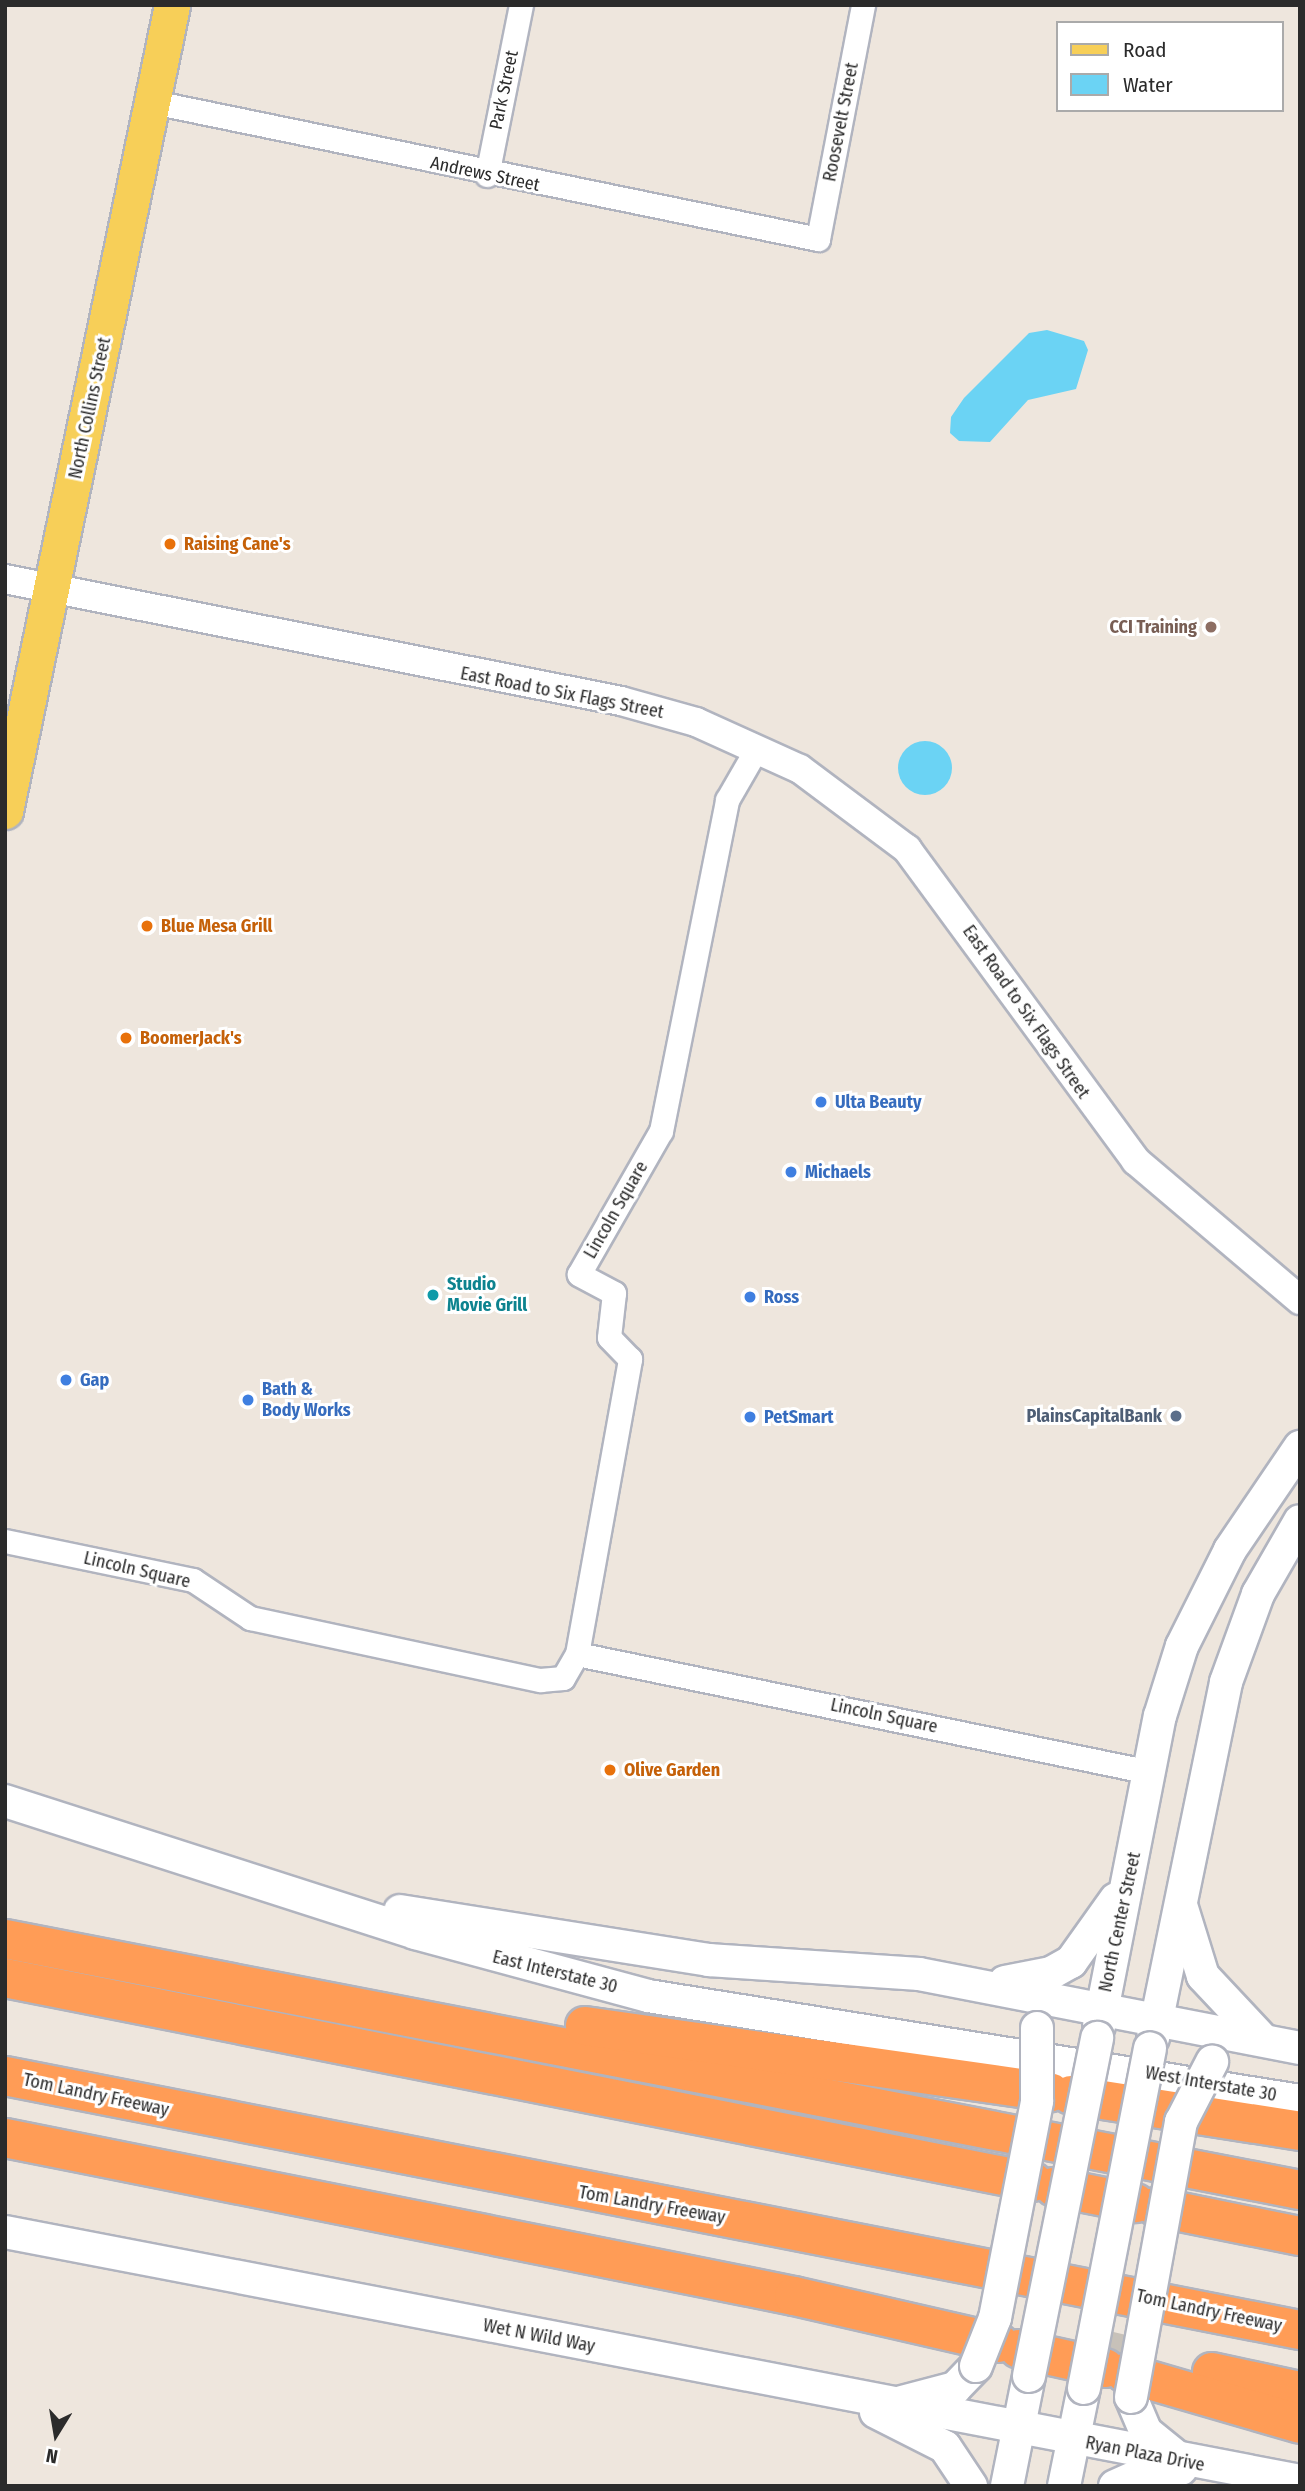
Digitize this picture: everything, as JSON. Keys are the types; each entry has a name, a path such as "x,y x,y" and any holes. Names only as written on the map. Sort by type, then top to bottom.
{"highway":[{"path":"5,1939 1300,2190"},
{"path":"88,1955 1061,2094 1300,2131"},
{"path":"5,1978 1300,2236"},
{"path":"5,2054 104,2096"},
{"name":"Tom Landry Freeway","path":"5,2076 1300,2330"},
{"path":"5,2138 794,2296 1113,2372 1300,2424"},
{"path":"1113,2372 1300,2391"}],"main road":[{"name":"North Collins Street","path":"5,811 172,5"},
{"name":"North Center Street","path":"1007,2486 1019,2428 1008,2349 1097,2038 1150,1772 1186,1636 1230,1550 1300,1447"},
{"path":"1196,2464 1146,2432 1113,2372 1154,2034 1180,1901 1239,1640 1300,1521"},
{"name":"East Interstate 30","path":"5,1801 534,1969 648,1996 1123,2069"},
{"path":"997,1987 1051,1973 1071,1962 1096,1936 1132,1870"},
{"path":"278,1888 709,1960 919,1974 1103,2007 1154,2034 1264,2041 1300,2048"},
{"path":"1180,1901 1203,1976 1264,2041"},
{"path":"894,2404 956,2388 1008,2349 995,2318 1037,2101 1037,2028 997,1987"},
{"path":"1064,2486 1073,2440 1113,2372 1181,2122 1212,2062 1232,2046 1264,2041"},
{"name":"West Interstate 30","path":"1123,2069 1300,2101"},
{"name":"Wet N Wild Way","path":"5,2232 1073,2440"},
{"path":"837,2393 945,2447 971,2486"},
{"name":"Ryan Plaza Drive","path":"1073,2440 1292,2480"},
{"path":"1115,2486 1147,2472 1196,2464"}],"street":[{"name":"Park Street","path":"486,175 521,5"},
{"name":"Roosevelt Street","path":"818,239 863,5"},
{"name":"Andrews Street","path":"153,102 486,175 818,239"},
{"name":"East Road to Six Flags Street","path":"5,579 621,701 696,722 757,748 848,800 907,849 1136,1161 1300,1300"},
{"name":"Lincoln Square","path":"5,1541 193,1580 250,1618 540,1680 563,1678 577,1654 630,1359 609,1336 614,1293 579,1274 661,1131 727,800 757,748"},
{"name":"Lincoln Square","path":"577,1654 1150,1772"}],"water":[{"path":"1047,330 1084,341 1088,350 1076,389 1028,400 990,442 959,441 950,433 951,417 964,398 1029,333"},
{"path":"925,741 944,749 952,768 944,787 925,795 906,787 898,768 906,749"}],"tunnel":[{"path":"1107,2350 1128,2355"}],"place":[{"name":"Raising Cane's","path":"170,544"},
{"name":"CCI Training","path":"1211,627"},
{"name":"Blue Mesa Grill","path":"147,926"},
{"name":"BoomerJack's","path":"126,1038"},
{"name":"Ulta Beauty","path":"821,1102"},
{"name":"Michaels","path":"791,1172"},
{"name":"Studio Movie Grill","path":"433,1295"},
{"name":"Ross","path":"750,1297"},
{"name":"Gap","path":"66,1380"},
{"name":"Bath & Body Works","path":"248,1400"},
{"name":"PlainsCapitalBank","path":"1176,1416"},
{"name":"PetSmart","path":"750,1417"},
{"name":"Olive Garden","path":"610,1770"}]}
